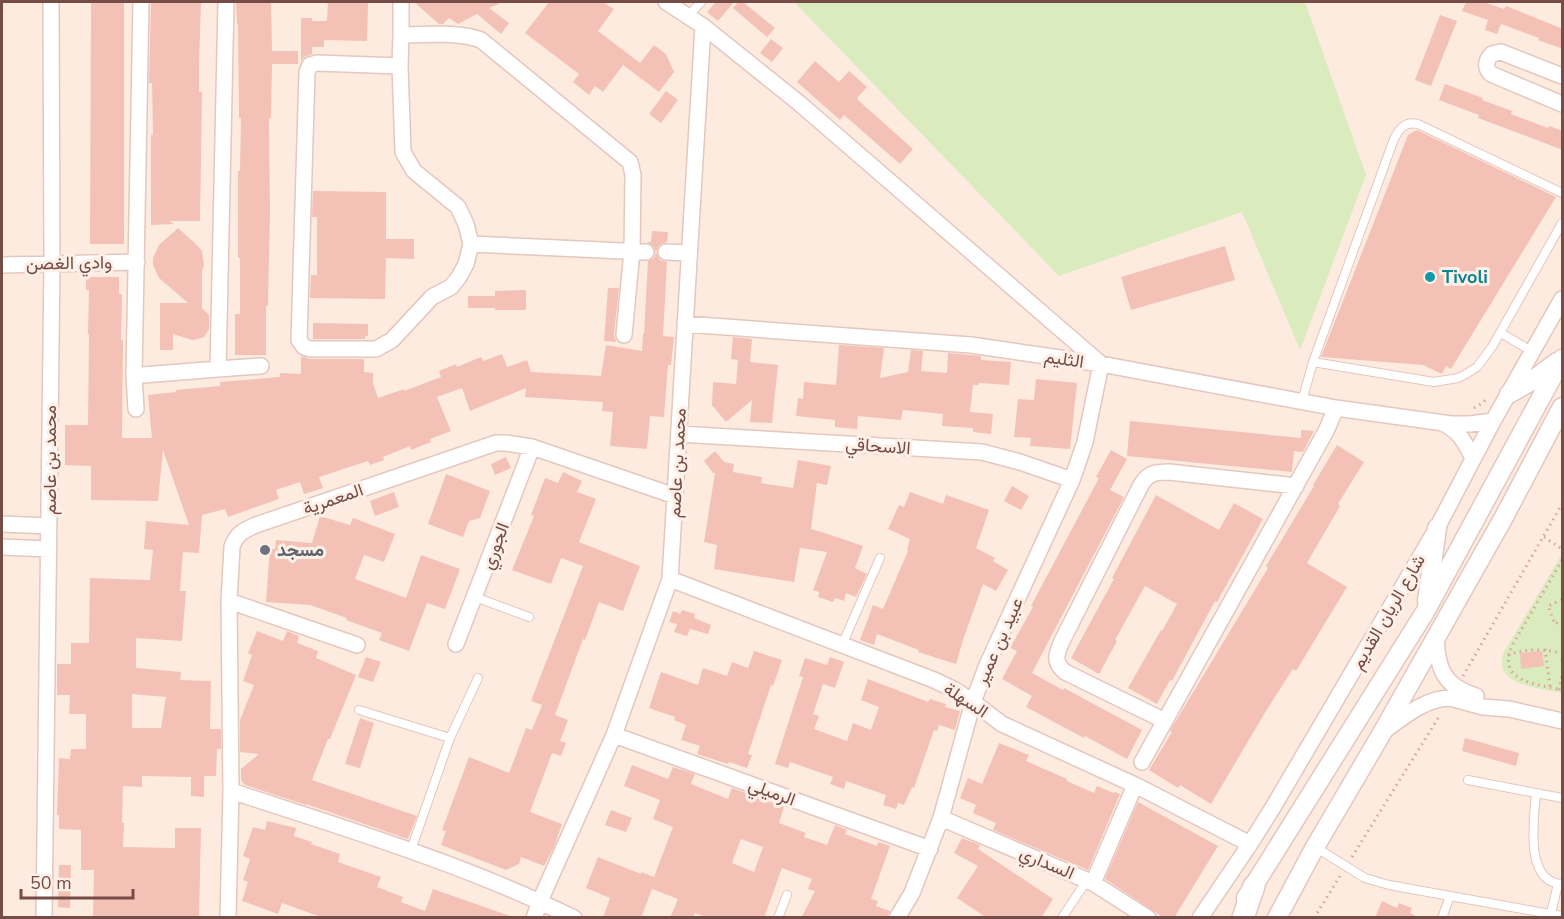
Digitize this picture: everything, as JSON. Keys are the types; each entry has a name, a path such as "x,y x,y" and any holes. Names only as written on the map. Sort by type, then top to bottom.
{"main road":[{"path":"1243,918 1254,886"}],"street":[{"name":"محمد بن عاصم","path":"44,918 52,264 51,2"},
{"path":"135,409 141,2"},
{"path":"218,369 226,2"},
{"path":"400,66 317,63 310,65 307,72 300,340 304,347 310,349 376,349 381,347 392,340 432,297 451,287 466,264 471,244 466,224 458,207 414,171 403,152 400,66 401,2"},
{"path":"666,2 703,26 800,104 1101,364"},
{"name":"محمد بن عاصم","path":"534,918 614,735 670,579 703,26"},
{"path":"401,35 461,35 481,40 630,162 639,251 624,335"},
{"path":"1563,76 1501,52 1492,54 1486,66 1491,74 1563,104"},
{"path":"471,244 639,251"},
{"path":"666,252 689,253"},
{"name":"وادي الغصن","path":"2,265 137,262"},
{"name":"شارع الريان القديم","path":"1200,918 1250,844 1437,528 1493,421 1501,394 1533,352 1563,298"},
{"name":"الثليم","path":"685,324 971,345 1101,364 1336,408 1440,422 1470,424 1493,421"},
{"path":"1501,394 1546,371 1563,358"},
{"name":"شارع الريان القديم","path":"1233,918 1425,612 1563,358"},
{"name":"عبيد بن عمير","path":"897,918 912,893 930,849 941,818 973,702 987,665 1072,480 1085,442 1101,364"},
{"path":"134,375 261,366"},
{"path":"1142,762 1296,486 1336,408"},
{"path":"1277,918 1315,847 1504,517 1561,410"},
{"name":"الثليم","path":"1440,422 1462,436 1473,458"},
{"name":"الاسحاقي","path":"679,434 982,452 1072,480"},
{"name":"المعمرية","path":"228,918 231,791 229,601 232,547 234,540 240,534 246,530 506,442 532,447 675,496"},
{"name":"الجوري","path":"456,644 532,447"},
{"path":"1165,721 1065,672 1058,666 1056,659 1062,641 1141,485 1146,477 1152,474 1169,472 1296,486"},
{"path":"2,524 49,526"},
{"path":"1425,612 1437,528"},
{"path":"2,547 49,549"},
{"name":"السهلة","path":"670,579 934,680 973,702 1002,724 1135,785 1250,844"},
{"path":"229,601 357,645"},
{"path":"1436,635 1438,658 1447,679 1462,692 1509,709"},
{"path":"1382,733 1416,709 1444,698 1563,721"},
{"name":"الرميلي","path":"614,735 930,849"},
{"path":"1090,882 1135,785"},
{"path":"231,791 411,849 540,901 574,918"},
{"name":"السداري","path":"941,818 1090,882 1148,918"}],"lane":[{"path":"688,16 701,2"},
{"path":"1302,401 1313,362 1394,139 1403,126 1408,123 1418,124 1563,193"},
{"path":"1313,362 1434,382 1458,378 1477,367 1486,357 1563,223"},
{"path":"1501,333 1533,352"},
{"path":"842,645 880,558"},
{"path":"475,597 529,617"},
{"path":"411,849 450,738 478,678"},
{"path":"359,710 450,738"},
{"path":"1468,780 1563,798"},
{"path":"1536,793 1534,821 1536,864 1543,877 1560,884 1551,913"},
{"path":"1315,847 1365,878 1389,885 1563,916"},
{"path":"1062,918 1090,882"},
{"path":"778,918 787,895"},
{"path":"1442,918 1450,896"}],"path":[{"path":"1466,411 1501,394"},
{"path":"1544,537 1563,549"},
{"path":"1563,560 1513,644 1509,655 1510,668 1517,677 1523,680 1561,690 1563,676"},
{"path":"1562,598 1548,606 1555,624 1563,620"},
{"path":"1509,655 1527,650 1545,649 1563,653"},
{"path":"1545,649 1550,687"},
{"path":"1563,660 1563,665"}],"green space":[{"path":"794,2 1305,2 1366,175 1300,350 1242,212 1059,276"},
{"path":"1562,554 1562,693 1519,683 1504,671 1502,662 1505,650"}],"building":[{"path":"91,2 124,2 124,244 90,244"},
{"path":"151,2 201,2 200,221 169,221 174,224 151,225 151,135 153,135 152,83 149,83"},
{"path":"236,2 271,2 272,51 298,51 298,64 272,64 271,118 269,118 270,214 266,355 235,355 235,314 240,314 238,171 240,171 241,118 239,118"},
{"path":"328,2 368,2 367,41 324,40 324,47 312,47 312,54 301,61 301,18 327,21"},
{"path":"414,2 503,2 489,8 509,23 501,34 477,14 458,24 449,18 443,24 439,24"},
{"path":"549,2 603,2 614,9 598,31 640,63 654,45 666,54 674,72 659,92 623,65 603,92 595,86 589,95 573,82 579,74 525,33"},
{"path":"716,2 734,2 718,21 707,12"},
{"path":"738,2 743,2 775,28 767,37 733,8"},
{"path":"1466,2 1483,2 1504,9 1506,6 1563,29 1563,49 1501,24 1497,34 1485,30 1488,20 1462,11"},
{"path":"1440,15 1457,21 1431,86 1415,80"},
{"path":"771,39 783,48 772,62 760,53"},
{"path":"815,61 839,82 849,71 867,87 857,98 858,100 913,149 900,164 844,115 840,120 797,82"},
{"path":"1445,84 1512,111 1511,114 1548,128 1549,126 1563,131 1563,150 1478,118 1479,115 1439,100"},
{"path":"666,91 678,100 661,123 649,114"},
{"name":"Tivoli","path":"1417,130 1556,197 1451,369 1446,366 1442,374 1423,365 1321,357 1408,135"},
{"path":"313,191 386,192 386,239 414,239 414,259 386,258 385,299 310,298 311,275 317,275 317,217 312,217"},
{"path":"178,228 202,251 204,265 202,308 209,315 209,329 204,337 192,340 173,334 173,350 160,350 160,303 188,303 159,278 153,265 153,258 159,245"},
{"path":"652,231 668,232 667,242 661,244 656,252 660,260 667,262 663,336 674,337 671,365 668,365 664,417 650,416 647,449 610,446 613,412 602,411 603,402 525,397 526,388 470,411 462,388 437,397 451,431 430,439 431,442 411,450 410,446 370,465 368,461 319,477 323,488 304,494 300,482 276,490 279,499 228,517 225,509 202,515 199,553 183,552 180,591 186,591 182,641 136,638 136,668 181,672 180,680 211,681 210,729 221,729 221,749 217,749 216,776 204,776 204,797 191,796 191,777 142,776 142,787 123,786 122,823 124,823 123,847 175,848 175,828 201,828 199,918 93,918 94,870 81,870 81,830 59,829 59,815 57,815 59,758 70,759 71,749 86,749 86,714 69,714 70,695 57,695 57,664 71,664 71,643 89,643 90,578 150,580 153,550 144,549 146,521 189,525 163,450 158,501 91,500 91,466 65,465 65,425 88,425 89,290 86,290 86,277 119,277 119,294 122,294 121,340 123,340 122,438 152,438 148,395 220,386 220,382 280,377 280,373 301,374 301,356 310,359 364,359 364,372 373,373 373,383 378,398 441,377 439,371 456,364 457,367 481,357 483,361 502,354 507,367 527,360 531,372 601,376 606,345 642,351 648,261 654,258 656,253 654,247 647,242 651,242","holes":["132,694 166,697 161,728 132,728"]},
{"path":"1225,246 1235,280 1131,310 1121,277"},
{"path":"608,288 619,288 614,334 616,342 604,341"},
{"path":"526,290 526,310 468,308 468,296 495,296 495,291"},
{"path":"313,323 368,324 368,336 365,336 365,339 313,339"},
{"path":"733,337 752,339 750,362 778,365 772,423 750,422 752,400 726,422 712,405 713,382 736,384 738,360 731,359"},
{"path":"839,345 884,348 880,378 908,372 911,350 923,351 921,371 947,373 948,353 981,356 981,360 1011,362 1009,385 979,383 979,385 973,385 970,412 993,414 991,434 973,432 973,428 942,426 943,414 903,410 901,420 858,416 857,429 835,427 835,420 796,416 798,398 803,399 804,382 836,385"},
{"path":"1036,379 1077,383 1070,449 1030,446 1031,438 1014,437 1018,399 1034,400"},
{"path":"1130,421 1301,438 1301,430 1314,431 1303,452 1294,451 1292,472 1127,456"},
{"path":"1337,445 1364,462 1338,504 1340,506 1307,563 1347,587 1296,671 1293,669 1266,711 1211,804 1180,785 1178,788 1149,770 1172,732 1171,729 1268,568 1266,566"},
{"path":"1111,450 1127,459 1110,490 1124,497 1032,673 1142,730 1127,759 1026,707 1032,696 1002,679 1017,651 1010,648 1099,478 1096,477"},
{"path":"715,451 724,462 734,464 733,472 762,477 761,483 793,488 798,460 831,466 827,485 817,483 811,529 863,546 855,568 867,574 856,597 846,593 844,601 835,598 833,602 818,597 819,592 813,590 827,552 800,548 794,582 714,569 717,545 704,542 715,473 704,461"},
{"path":"506,457 511,468 495,475 491,464"},
{"path":"563,472 582,481 577,492 596,499 579,542 640,566 623,611 599,602 555,715 568,720 560,741 566,743 561,756 552,753 530,812 562,824 554,847 544,866 521,857 519,864 506,870 441,845 446,831 442,830 469,757 509,773 526,728 532,730 542,705 531,701 583,566 561,558 551,584 512,570 534,516 531,515 545,478 558,483"},
{"path":"446,474 490,491 480,518 469,521 463,537 428,524"},
{"path":"1012,486 1029,496 1021,510 1004,501"},
{"path":"394,492 399,507 375,516 370,501"},
{"path":"910,492 943,504 946,495 989,510 976,548 995,558 993,561 1008,570 996,591 983,584 956,664 918,652 919,650 877,634 874,645 860,640 873,605 883,609 908,551 910,539 888,529 899,505 904,507"},
{"path":"1156,495 1219,530 1234,503 1263,519 1157,704 1128,688 1177,604 1145,586 1099,674 1071,658"},
{"path":"320,516 350,525 353,518 395,534 384,562 364,555 355,579 406,598 421,555 460,569 445,609 427,603 409,651 379,640 382,633 310,605 266,602 270,549 275,549 276,540 312,543"},
{"path":"682,610 695,614 694,618 711,625 708,634 690,629 687,636 674,632 677,624 669,622 673,611 680,614"},
{"path":"257,631 283,641 287,631 299,636 297,643 318,651 316,658 356,675 312,780 417,816 408,839 245,785 241,780 241,769 259,754 240,752 240,720 254,685 243,681 252,655 248,653"},
{"path":"754,651 782,660 773,686 771,685 748,754 752,755 747,768 697,754 700,746 681,740 686,725 674,720 675,717 649,708 661,672 698,685 703,668 727,676 732,662 748,668"},
{"path":"1542,651 1544,666 1521,669 1520,653"},
{"path":"366,657 381,662 373,682 358,677"},
{"path":"830,657 844,662 835,688 823,684 813,714 819,716 814,729 847,741 853,723 871,730 879,707 861,700 868,679 928,702 930,699 946,704 945,707 960,711 955,730 939,725 937,731 934,730 914,788 912,787 904,805 898,803 896,809 883,805 886,795 846,781 844,789 830,784 833,777 790,762 788,768 775,764 803,677 799,676 805,658 827,665"},
{"path":"360,718 374,723 360,768 345,764"},
{"path":"1465,738 1519,753 1516,766 1462,751"},
{"path":"999,743 1029,755 1026,761 1094,793 1097,786 1120,794 1088,870 993,830 996,823 973,813 976,805 960,798 968,778 982,784"},
{"path":"632,765 668,779 673,767 695,774 691,784 728,799 732,788 784,807 779,823 806,833 804,837 827,845 835,825 847,830 845,834 877,846 878,842 890,846 871,899 878,901 876,906 890,911 887,918 801,918 815,891 808,889 812,879 782,868 764,918 708,918 695,913 693,918 670,918 678,899 652,889 641,918 603,918 610,898 586,888 598,857 654,877 673,827 653,819 660,800 624,786","holes":["741,839 763,847 754,872 732,863"]},
{"path":"1138,802 1218,846 1174,918 1164,918 1105,879"},
{"path":"611,810 632,818 626,832 605,825"},
{"path":"267,821 296,828 294,836 340,854 338,862 381,877 377,887 403,897 401,902 425,911 433,889 510,916 509,918 324,918 282,903 278,914 242,901 248,882 243,880 250,859 243,856 253,827 265,830"},
{"path":"962,838 980,845 978,849 1053,899 1041,918 987,918 957,898 978,866 954,853"},
{"path":"59,865 71,865 70,908 58,907"},
{"path":"1382,901 1397,908 1399,903 1412,908 1410,913 1420,918 1375,918"}],"place":[{"name":"Tivoli","path":"1430,277"},
{"name":"مسجد","path":"265,550"}]}
